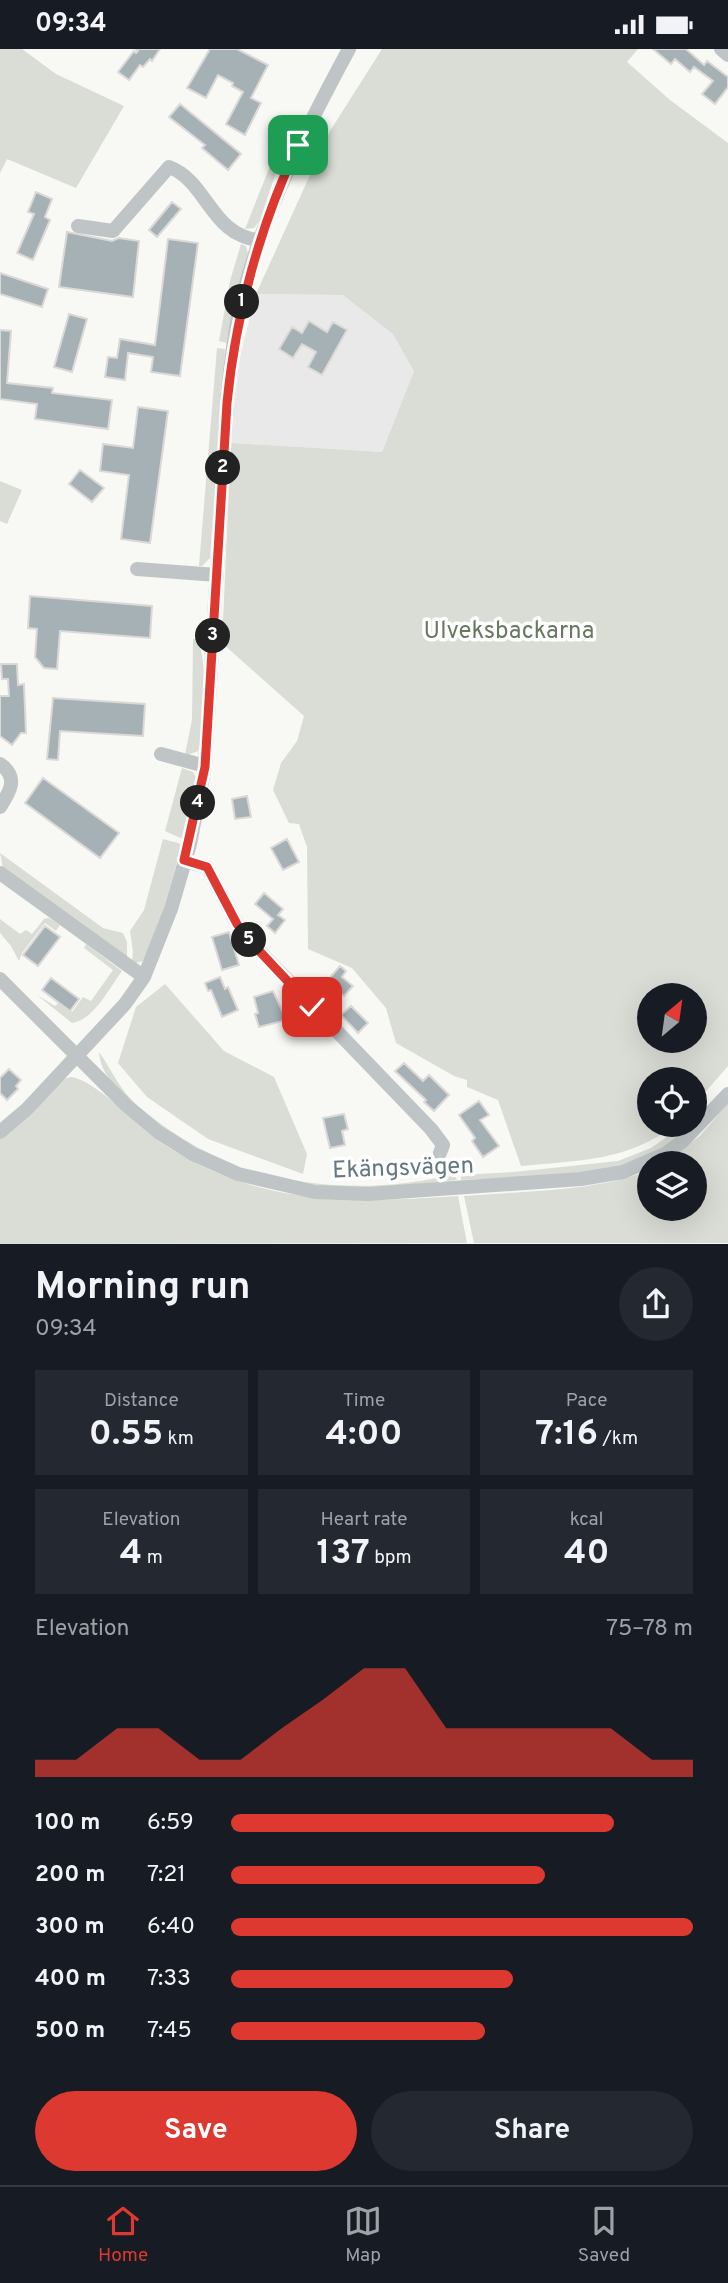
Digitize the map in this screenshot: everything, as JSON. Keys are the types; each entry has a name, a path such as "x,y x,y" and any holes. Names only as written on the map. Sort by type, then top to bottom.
{"street":[{"path":"721,49 728,55"},
{"path":"0,1132 27,1109 125,1004 144,977 171,909 205,767 232,348 243,293 259,241 292,157 343,51"},
{"path":"78,226 113,231 169,167 201,191 226,226 240,236 259,241"},
{"path":"137,569 217,575"},
{"path":"161,754 205,767"},
{"path":"0,764 8,769 12,779 11,790 0,807"},
{"path":"184,860 207,867 247,938 431,1129 443,1145 440,1153"},
{"path":"0,873 144,977"},
{"name":"Ekängsvägen","path":"0,979 142,1119 193,1154 260,1181 306,1191 342,1195 581,1179 623,1172 665,1154 683,1141 728,1094"}],"shaded area":[{"path":"256,294 343,295 394,334 414,371 382,452 231,443 235,375"}],"green space":[{"path":"0,49 22,49 56,74 124,106 76,188 7,159 0,173"},
{"name":"Ulveksbackarna","path":"382,49 638,49 627,62 670,100 728,143 728,1066 707,1090 707,1067 637,1067 637,1137 656,1137 638,1146 601,1157 521,1166 498,1100 467,1087 467,1080 454,1076 396,1043 386,1008 352,968 308,949 307,847 299,824 289,823 273,790 281,763 297,741 304,716 222,643 231,443 382,452 414,371 393,334 343,295 256,294 330,131"},
{"path":"278,146 284,148 260,220 254,228 245,229"},
{"path":"241,244 246,246 248,254 226,343 219,341 230,281"},
{"path":"217,348 225,349 210,558 199,566"},
{"path":"0,481 22,490 7,524 0,521"},
{"path":"193,639 198,639 201,651 204,702 202,741 198,751 188,755 185,754 192,720"},
{"path":"182,768 193,772 197,779 183,839 165,831"},
{"path":"163,839 182,844 159,927 143,961 136,963 132,961 130,931 144,910"},
{"path":"0,853 103,928 123,933 127,942 127,961 3,868"},
{"path":"49,918 60,925 56,931 45,923 19,961 0,933 0,919 20,934 26,930 32,934 44,919"},
{"path":"86,944 122,971 94,1009 80,1021 72,1023 37,995 55,1006 59,1002 72,1012 83,997 91,1001 113,970 84,948"},
{"path":"165,984 224,1051 274,1077 307,1154 303,1174 208,1139 147,1097 118,1063 136,1007"},
{"path":"99,1052 129,1097 149,1114 121,1092 109,1078"},
{"path":"71,1077 93,1087 165,1145 236,1180 271,1190 343,1199 458,1196 467,1243 0,1244 0,1138 63,1079"},
{"path":"728,1103 728,1243 474,1243 464,1196 583,1187 637,1174 637,1221 707,1221 707,1151 680,1151 699,1137 707,1137 707,1128"},
{"path":"667,1137 678,1137 657,1151 643,1151"},
{"path":"637,1154 637,1160 630,1163 583,1173 534,1178 461,1180 461,1175 618,1161"},
{"path":"241,1167 281,1178 325,1184 369,1186 454,1174 457,1180 389,1187 335,1187 276,1178"}],"building":[{"path":"136,49 160,49 152,61 150,59 143,67 140,65 129,80 118,72 134,51 138,51"},
{"path":"210,49 237,49 268,65 251,98 261,103 245,135 226,124 243,92 232,86 233,83 218,75 206,98 187,88"},
{"path":"653,49 686,49 704,65 707,61 728,77 728,87 715,104 702,94 713,81 694,67 690,72 675,59 671,64"},
{"path":"180,104 241,154 228,170 202,148 205,145 169,117"},
{"path":"36,192 52,199 45,217 50,220 33,260 17,253 34,214 28,212"},
{"path":"172,202 181,209 157,237 149,230"},
{"path":"67,232 112,241 119,238 139,241 133,297 59,287"},
{"path":"168,239 198,243 180,376 151,372 153,357 128,353 125,380 105,377 108,357 117,358 120,339 155,345"},
{"path":"0,273 48,289 42,307 0,294"},
{"path":"69,314 87,319 72,372 54,367"},
{"path":"309,321 327,332 333,322 347,330 322,375 308,367 316,352 302,344 293,358 279,349 292,327 302,333"},
{"path":"0,330 11,331 7,383 53,388 52,393 112,400 108,429 35,419 37,404 0,399"},
{"path":"138,407 168,411 150,543 121,539 129,475 100,471 103,444 133,448"},
{"path":"80,470 104,488 92,502 69,484"},
{"path":"30,596 152,606 150,638 60,631 57,669 44,668 35,657 37,629 28,628"},
{"path":"1,664 17,664 18,685 24,684 26,733 21,733 12,745 0,736 0,696 9,696 8,679 2,679"},
{"path":"53,698 145,704 143,736 60,731 58,760 47,759"},
{"path":"43,778 119,833 100,858 25,803"},
{"path":"247,796 251,817 235,819 232,799"},
{"path":"287,839 299,862 283,870 271,848"},
{"path":"264,893 283,909 278,915 285,920 275,933 267,926 273,919 255,904"},
{"path":"45,926 60,937 38,966 23,955"},
{"path":"229,932 239,965 222,970 212,937"},
{"path":"340,966 346,971 342,977 353,986 344,996 326,982"},
{"path":"220,977 225,989 228,987 238,1010 222,1017 211,990 208,991 205,983"},
{"path":"51,978 79,999 70,1011 42,990"},
{"path":"273,991 285,1017 283,1021 259,1027 254,997"},
{"path":"351,1006 368,1023 358,1033 341,1015"},
{"path":"404,1063 423,1081 429,1075 449,1095 434,1111 395,1071"},
{"path":"9,1069 21,1080 16,1086 18,1089 7,1100 0,1093 0,1078"},
{"path":"479,1101 489,1115 480,1120 499,1146 483,1157 472,1141 475,1138 459,1115"},
{"path":"344,1114 348,1129 342,1131 345,1145 330,1148 323,1118"}],"route":[{"path":"298,145 259,241 243,293 232,348 205,767 190,843 184,860 207,867 247,938 312,1007"}]}
